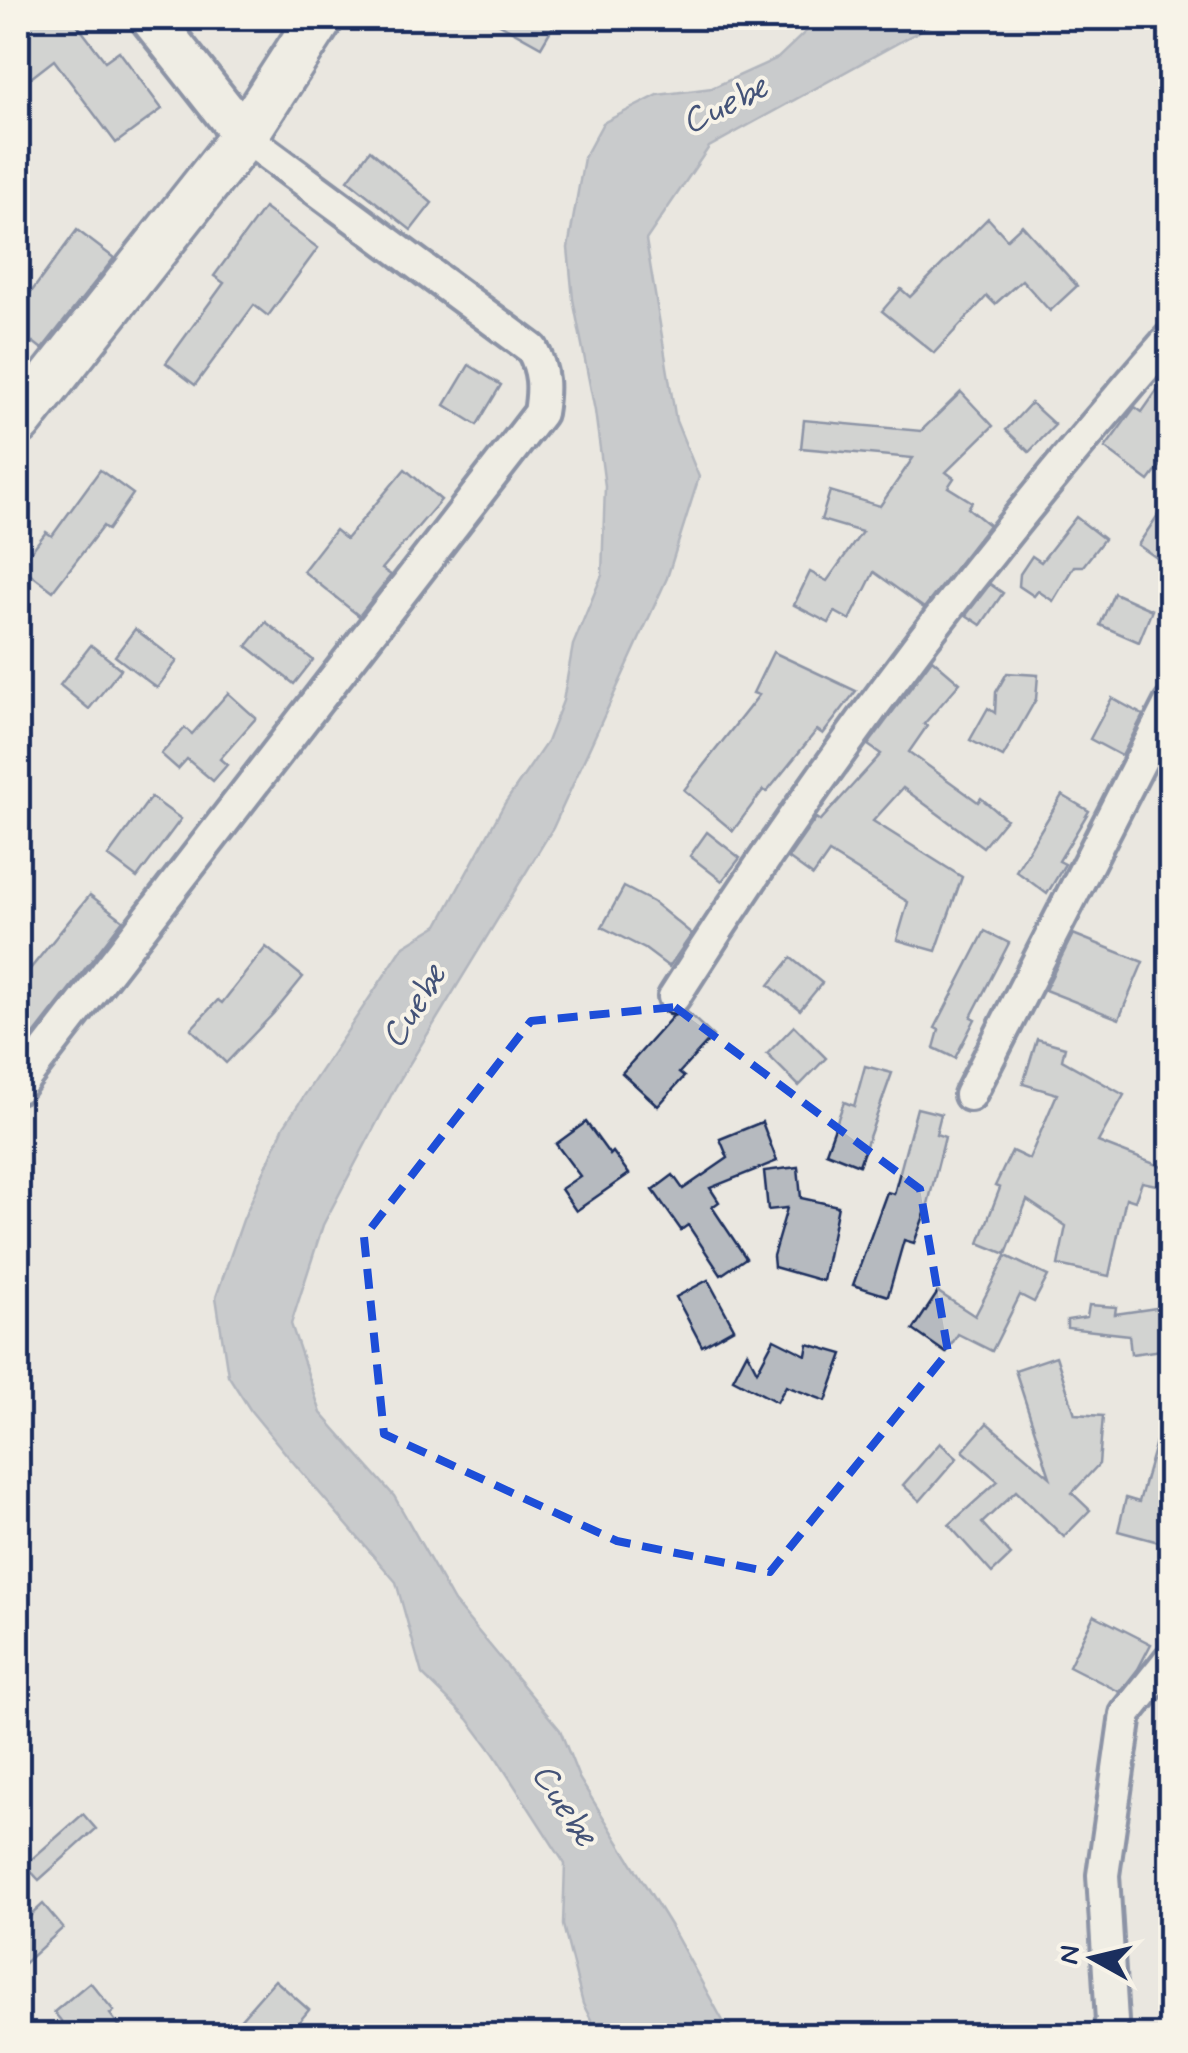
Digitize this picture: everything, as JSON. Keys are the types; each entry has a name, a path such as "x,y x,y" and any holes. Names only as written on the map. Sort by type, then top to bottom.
{"main road":[{"path":"151,18 244,136"},
{"path":"18,422 244,136 320,18"}],"street":[{"path":"18,1087 540,413 544,385 532,349 244,136"},
{"path":"674,997 736,899 961,589 1070,452 1170,338"},
{"path":"970,1096 1170,703"},
{"path":"1106,2036 1112,2020 1103,1875 1126,1714 1170,1659"}],"highlighted area":[{"path":"675,1007 920,1189 948,1352 770,1572 617,1541 384,1434 364,1237 531,1021"}],"water":[{"name":"Cuebe","path":"820,18 937,18 709,147 646,240 676,421 699,477 667,578 553,828 396,1086 323,1225 291,1324 321,1413 394,1496 454,1602 560,1730 579,1778 670,1925 723,2021 741,2035 599,2035 583,2004 563,1925 565,1864 468,1719 422,1674 396,1582 251,1411 228,1375 216,1297 243,1220 284,1126 404,946 438,925 505,803 547,742 563,701 573,645 602,575 605,486 568,248 584,158 603,123 658,95 712,88 778,58"}],"building":[{"path":"18,18 72,18 105,61 119,51 162,109 116,143 54,60 18,88"},
{"path":"489,18 558,18 541,47"},
{"path":"370,150 432,203 411,230 348,180"},
{"path":"264,208 318,248 268,316 254,305 195,385 166,363 224,283 214,276"},
{"path":"988,218 1007,239 1022,225 1077,286 1050,311 1022,280 995,304 987,296 934,353 882,311 901,289 910,297"},
{"path":"77,230 114,258 42,349 33,342 18,360 18,310"},
{"path":"469,365 501,385 477,425 445,405"},
{"path":"1170,372 1170,453 1149,481 1105,448 1135,407 1142,412"},
{"path":"961,392 993,426 946,472 954,478 948,487 972,502 968,508 989,525 924,608 874,572 850,620 835,612 829,623 794,605 810,572 827,581 862,532 821,520 830,491 880,506 913,458 801,448 804,420 921,431"},
{"path":"1031,403 1055,425 1029,452 1006,430"},
{"path":"405,469 441,500 382,569 391,575 359,616 303,571 335,530 346,539"},
{"path":"100,470 133,494 108,530 103,526 53,591 20,566 46,532 52,536"},
{"path":"1170,497 1170,567 1138,545"},
{"path":"1076,517 1104,539 1083,566 1074,566 1053,601 1038,591 1034,596 1019,586 1020,574 1032,556 1041,562"},
{"path":"990,584 1003,593 981,625 966,615"},
{"path":"1114,593 1152,610 1139,642 1100,625"},
{"path":"266,622 313,660 294,684 247,646"},
{"path":"135,629 177,661 157,688 115,656"},
{"path":"91,645 121,669 89,709 60,685"},
{"path":"773,652 856,691 823,734 817,730 767,792 763,790 733,831 684,790 759,695 753,693"},
{"path":"932,659 960,683 924,724 927,726 909,752 978,802 981,798 1006,819 983,847 903,788 873,821 962,877 936,951 897,940 908,902 829,853 813,876 788,858 816,818 820,821 881,754 868,745"},
{"path":"1007,673 1038,675 1036,699 1003,757 970,740 988,708 995,713 996,692"},
{"path":"228,693 256,718 220,759 227,765 213,781 187,759 178,769 161,754 185,728 192,734"},
{"path":"1112,698 1143,715 1122,756 1090,739"},
{"path":"1062,795 1089,811 1059,861 1065,864 1047,894 1016,871"},
{"path":"151,797 181,819 137,878 108,856"},
{"path":"707,832 740,858 722,881 690,856"},
{"path":"624,887 653,902 692,934 669,967 645,949 602,927"},
{"path":"90,895 123,920 18,1055 18,984"},
{"path":"985,931 1009,943 955,1058 934,1048 939,1030 935,1028"},
{"path":"1073,934 1143,962 1119,1019 1045,990"},
{"path":"266,947 303,977 226,1063 191,1029 218,1000 222,1003"},
{"path":"791,958 822,983 800,1010 769,985"},
{"path":"686,1011 713,1036 679,1073 684,1077 658,1106 622,1073 673,1016"},
{"path":"794,1026 826,1058 799,1086 767,1054"},
{"path":"1037,1039 1065,1047 1062,1060 1124,1095 1098,1142 1170,1170 1170,1188 1142,1182 1135,1201 1126,1198 1109,1276 1058,1265 1066,1226 1027,1200 1006,1254 979,1243 1000,1188 995,1186 1012,1151 1029,1159 1057,1094 1023,1084"},
{"path":"865,1066 892,1073 859,1165 826,1152 844,1102 854,1106"},
{"path":"917,1108 941,1114 936,1134 945,1137 927,1208 914,1243 904,1240 888,1296 853,1285 887,1192 894,1194"},
{"path":"586,1122 629,1174 576,1211 561,1189 580,1176 556,1144"},
{"path":"762,1122 777,1161 710,1188 719,1202 712,1207 746,1258 721,1275 688,1225 681,1230 653,1190 673,1175 683,1189 728,1158 720,1139"},
{"path":"798,1167 801,1198 838,1206 823,1281 774,1267 773,1256 787,1208 768,1210 764,1171"},
{"path":"1006,1256 1048,1276 1034,1302 1020,1295 992,1351 958,1334 946,1353 913,1330 938,1292 975,1316"},
{"path":"708,1280 734,1328 702,1346 676,1297"},
{"path":"1089,1305 1116,1307 1115,1314 1170,1306 1170,1349 1131,1354 1129,1335 1067,1328 1067,1320 1087,1317"},
{"path":"774,1339 806,1355 808,1344 843,1354 826,1401 786,1386 777,1402 733,1379 747,1352 757,1371"},
{"path":"1056,1356 1075,1414 1103,1416 1099,1464 1072,1493 1090,1510 1064,1537 1016,1491 982,1523 1011,1555 992,1573 949,1525 998,1481 963,1451 987,1423 1050,1477 1015,1370"},
{"path":"1164,1413 1170,1414 1170,1545 1118,1531 1126,1498 1139,1502"},
{"path":"940,1443 957,1458 920,1501 903,1485"},
{"path":"1094,1615 1151,1644 1120,1692 1069,1666"},
{"path":"83,1814 96,1829 39,1880 25,1865"},
{"path":"43,1904 63,1928 18,1969 18,1927"},
{"path":"275,1980 309,2010 287,2036 256,2036 239,2021"},
{"path":"90,1982 114,2011 110,2014 127,2036 73,2036 54,2012"}]}
